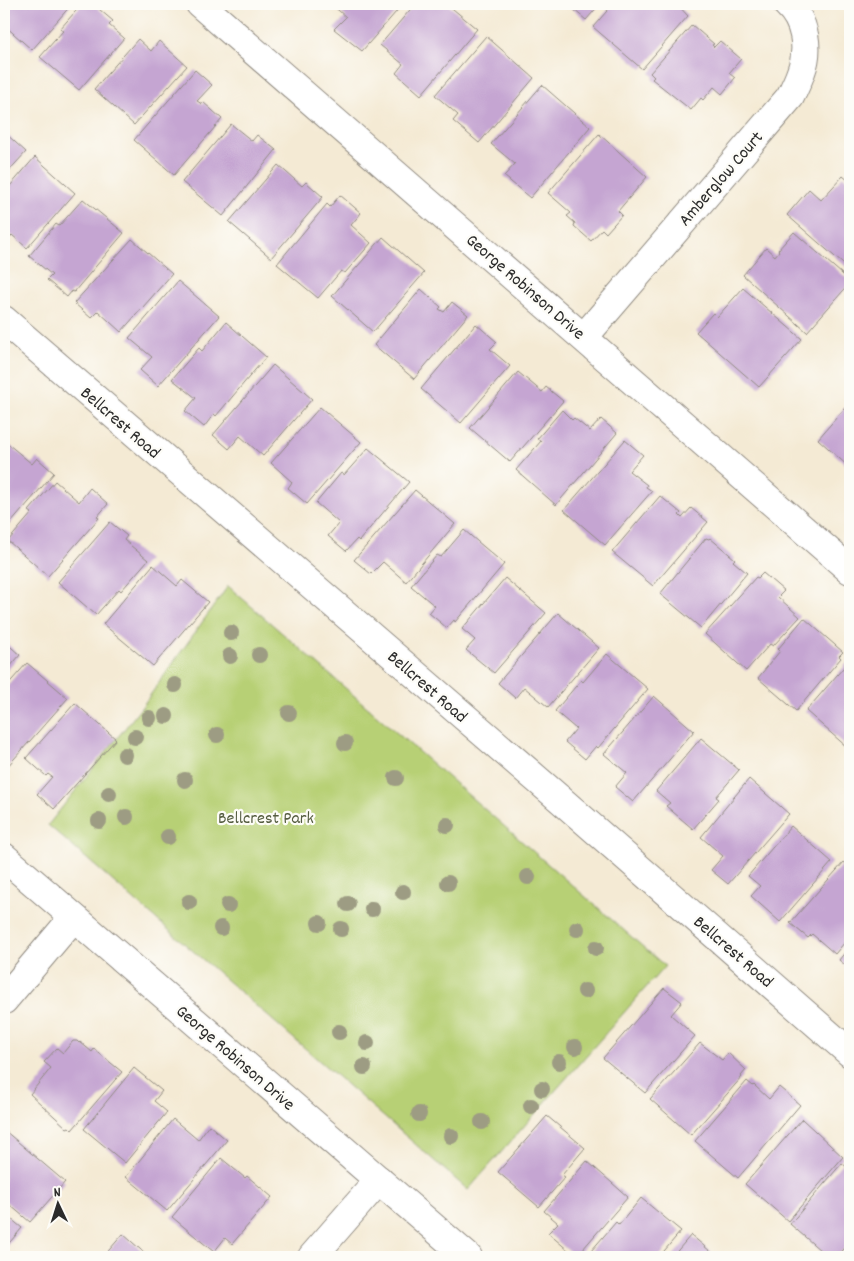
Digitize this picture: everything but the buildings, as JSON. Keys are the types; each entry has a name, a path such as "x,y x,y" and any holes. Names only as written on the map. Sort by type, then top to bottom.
{"street":[{"name":"George Robinson Drive","path":"200,4 850,570"},
{"name":"Amberglow Court","path":"584,337 790,97 802,71 806,42 802,25 787,4"},
{"name":"Bellcrest Road","path":"4,320 610,843 850,1053"},
{"name":"George Robinson Drive","path":"4,857 468,1257"},
{"path":"4,1000 73,918"},
{"path":"312,1257 379,1180"}],"green space":[{"name":"Bellcrest Park","path":"228,586 665,966 468,1190 48,825 141,708"}]}
